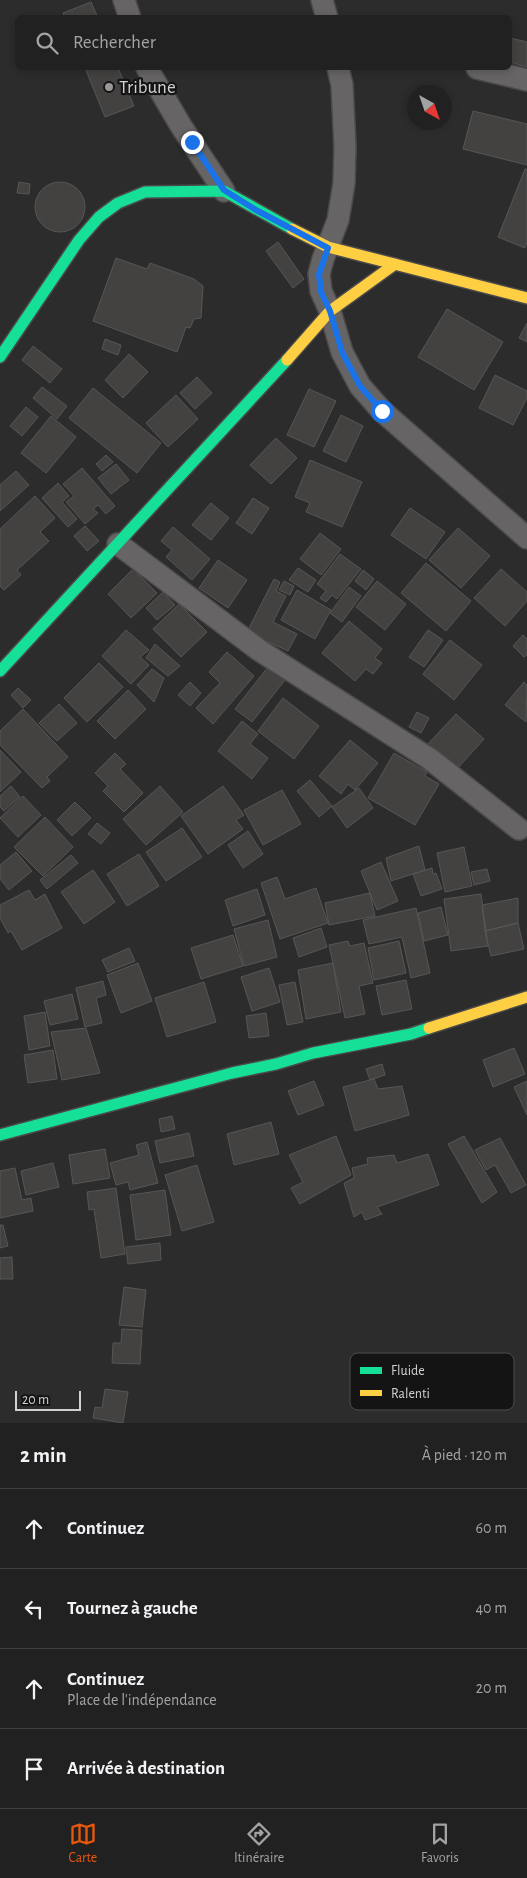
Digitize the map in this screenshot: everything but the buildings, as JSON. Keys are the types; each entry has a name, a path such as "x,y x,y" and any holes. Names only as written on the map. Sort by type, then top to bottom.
{"street":[{"path":"124,0 129,15"},
{"path":"322,0 326,15"},
{"path":"149,70 181,126 224,190 256,210 328,248 527,298"},
{"path":"338,70 342,85 345,147 344,183 338,220 319,274 321,292 330,311 342,352 360,386 382,411 527,538"},
{"path":"485,70 527,80"},
{"path":"0,357 79,240 99,217 118,203 145,192 224,190"},
{"path":"0,671 245,407 330,311 396,264"},
{"path":"118,544 259,650 430,759 519,829"},
{"path":"0,1135 232,1072 276,1064 313,1053 411,1034 527,997"}],"traffic: fast":[{"path":"0,357 79,240 99,217 118,203 145,192 224,191 292,229"},
{"path":"0,671 287,360"},
{"path":"0,1135 232,1073 276,1064 313,1053 411,1034 429,1028"}],"traffic: slow":[{"path":"292,229 328,247 527,298"},
{"path":"287,360 330,311 395,264"},
{"path":"429,1028 527,997"}],"place":[{"name":"Tribune","path":"109,87"}],"route":[{"path":"192,142 224,190 256,210 328,248 319,274 321,292 330,311 342,352 360,386 382,411"}]}
